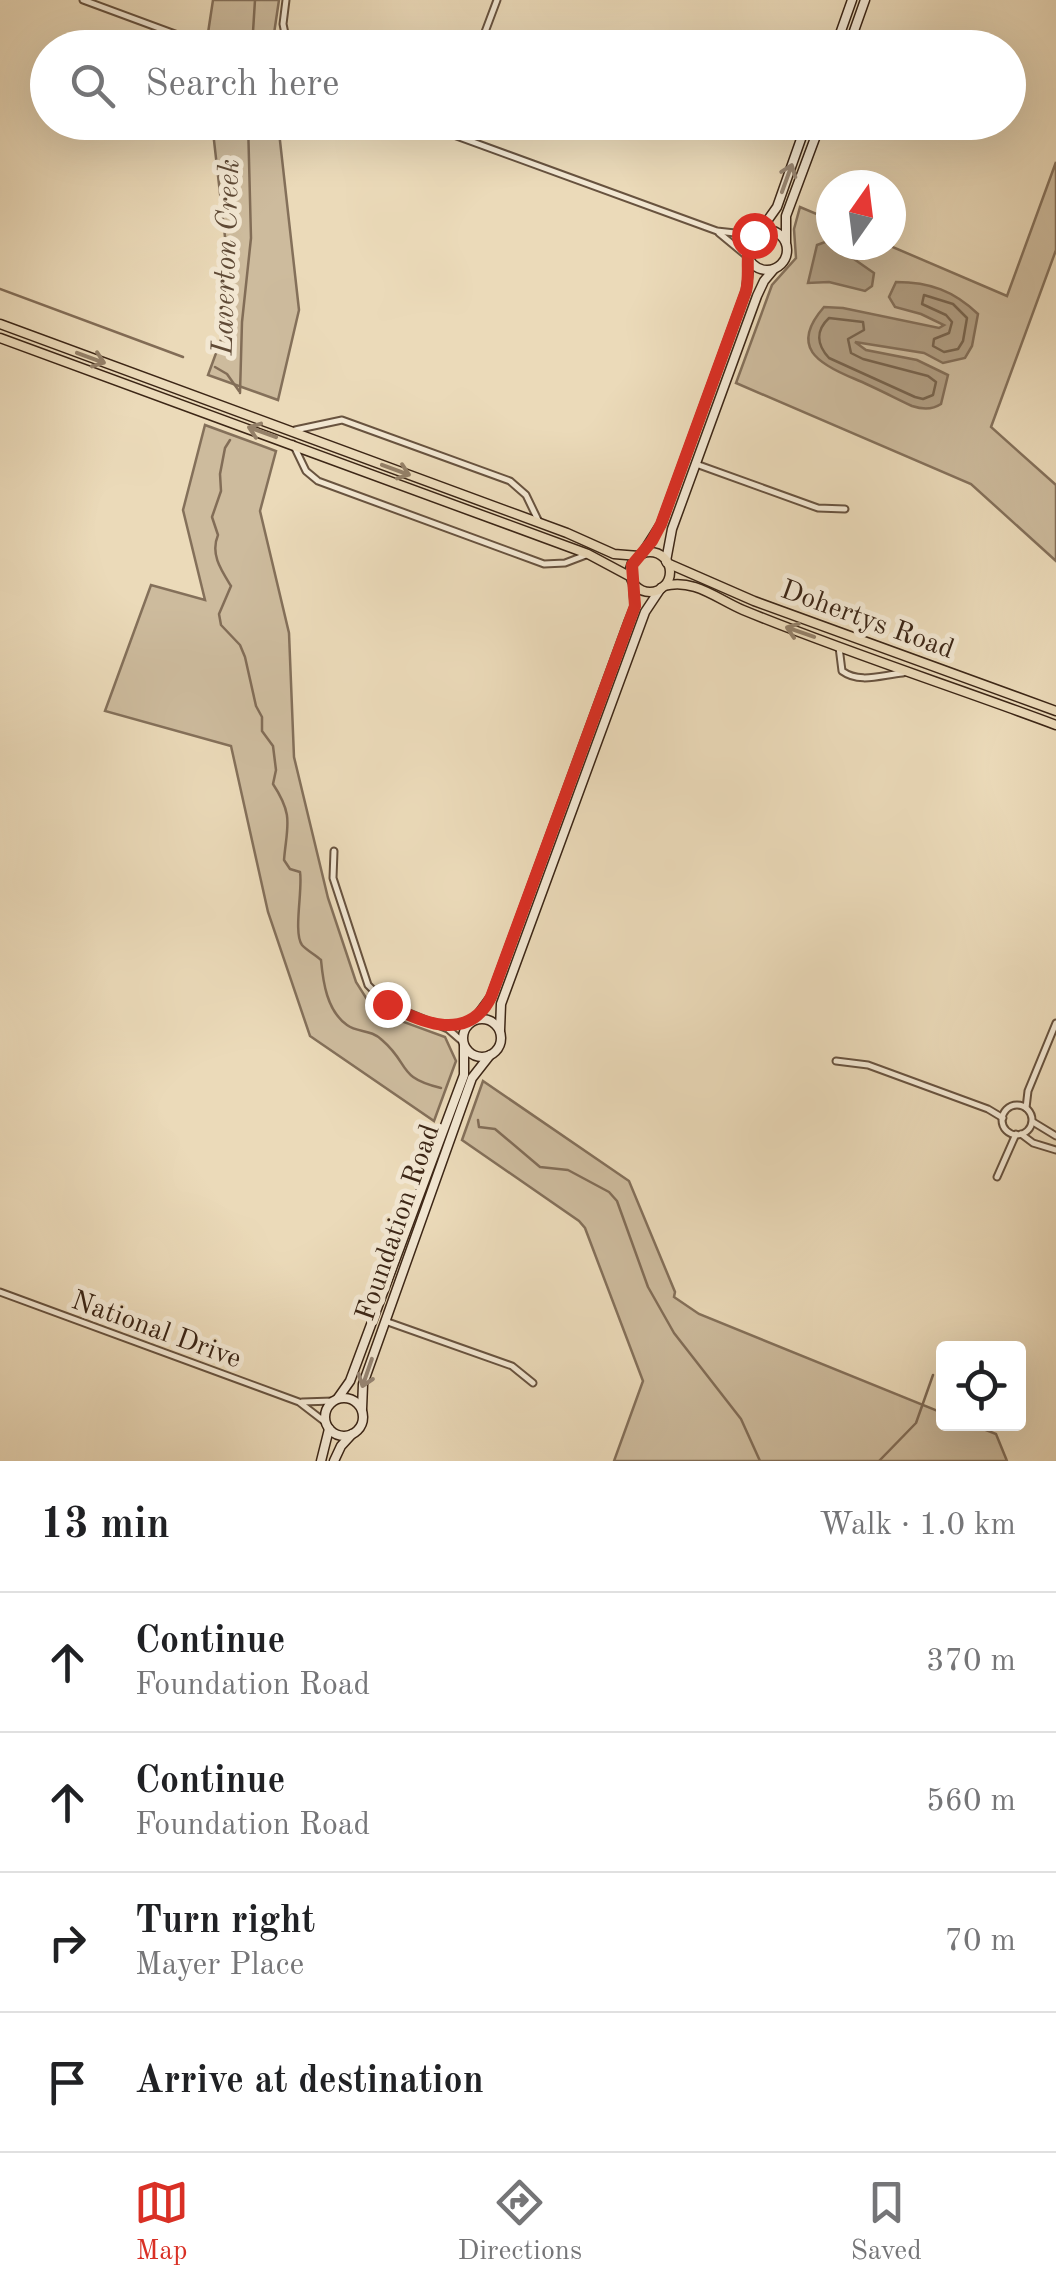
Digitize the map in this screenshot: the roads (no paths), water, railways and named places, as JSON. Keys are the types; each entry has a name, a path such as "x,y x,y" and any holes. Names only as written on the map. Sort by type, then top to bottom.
{"main road":[{"path":"0,324 540,522 614,554 657,554 667,562 669,575 662,587 645,591 588,554 0,338"},
{"path":"632,579 632,565 641,555"},
{"name":"Dohertys Road","path":"667,562 754,601 1056,711"},
{"name":"Dohertys Road","path":"662,587 678,583 694,586 737,608 1056,725"},
{"path":"978,696 982,684"}],"street":[{"path":"83,0 164,30"},
{"path":"285,30 286,0"},
{"path":"485,30 496,0"},
{"path":"841,30 852,0"},
{"path":"855,30 866,0"},
{"path":"466,140 717,231 779,233 786,243"},
{"path":"641,555 661,524 746,291 748,245 777,207 801,140"},
{"path":"667,562 669,538 764,281 787,256 786,216 813,140"},
{"path":"717,231 761,269 774,269"},
{"path":"727,340 740,345"},
{"path":"294,430 342,420 510,482 522,488 540,522"},
{"path":"293,444 306,471 318,480 544,564 565,563 588,554"},
{"path":"696,464 818,508 845,509"},
{"path":"464,1044 464,1030 491,997 630,621 635,606 632,579"},
{"path":"334,850 333,878 368,986 395,1008 440,1026 478,1056 490,1055 501,1042 501,1004 644,612 662,587"},
{"name":"Dohertys Road","path":"838,645 842,672 848,676 862,679 916,673"},
{"path":"440,1026 461,1026 486,1019 500,1030"},
{"path":"990,1110 1018,1105 1028,1091 1056,1024"},
{"name":"Foundation Road","path":"335,1399 349,1384 464,1075 464,1044"},
{"name":"Foundation Road","path":"362,1410 363,1384 472,1078 490,1055"},
{"path":"836,1060 868,1065 1003,1118 1008,1131 1006,1151 997,1177"},
{"path":"1028,1091 1026,1108 1032,1121 1056,1136"},
{"path":"1018,1105 1026,1108"},
{"path":"1003,1118 1006,1110"},
{"path":"1006,1151 1032,1121"},
{"path":"1008,1131 1056,1150"},
{"name":"National Drive","path":"0,1292 299,1402 327,1426"},
{"path":"386,1321 512,1366 533,1383"},
{"path":"321,1461 326,1410 335,1399 355,1400 363,1421 341,1446 334,1461"},
{"name":"National Drive","path":"299,1402 335,1399"},
{"path":"327,1426 340,1436 352,1434"}],"water":[{"path":"816,249 816,260 855,260 874,273 872,286 865,291 829,282 808,283"},
{"path":"896,282 941,289 978,314 972,346 965,358 943,363 924,353 855,342 866,350 917,360 948,375 941,404 934,407 912,406 830,367 812,352 809,343 814,321 824,307 939,328 944,325 895,307 889,297"}],"waterway":[{"name":"Laverton Creek","path":"253,30 255,0"},
{"name":"Laverton Creek","path":"240,393 242,322 251,238 248,140"},
{"path":"0,289 183,357"},
{"path":"215,367 227,374 239,391"},
{"name":"Laverton Creek","path":"230,440 225,448 221,491 212,517 218,535 216,555 231,586 219,614 221,625 240,645 245,657 262,717 262,731 273,746 273,784 284,804 287,821 284,860 290,869 300,872 299,939 321,960 327,996 340,1019 378,1037 410,1075 441,1088"},
{"name":"Laverton Creek","path":"478,1120 479,1127 495,1129 540,1167 568,1170 609,1192 617,1201 648,1287 674,1333 741,1419 760,1461"},
{"path":"879,1461 916,1423 933,1375"}]}
